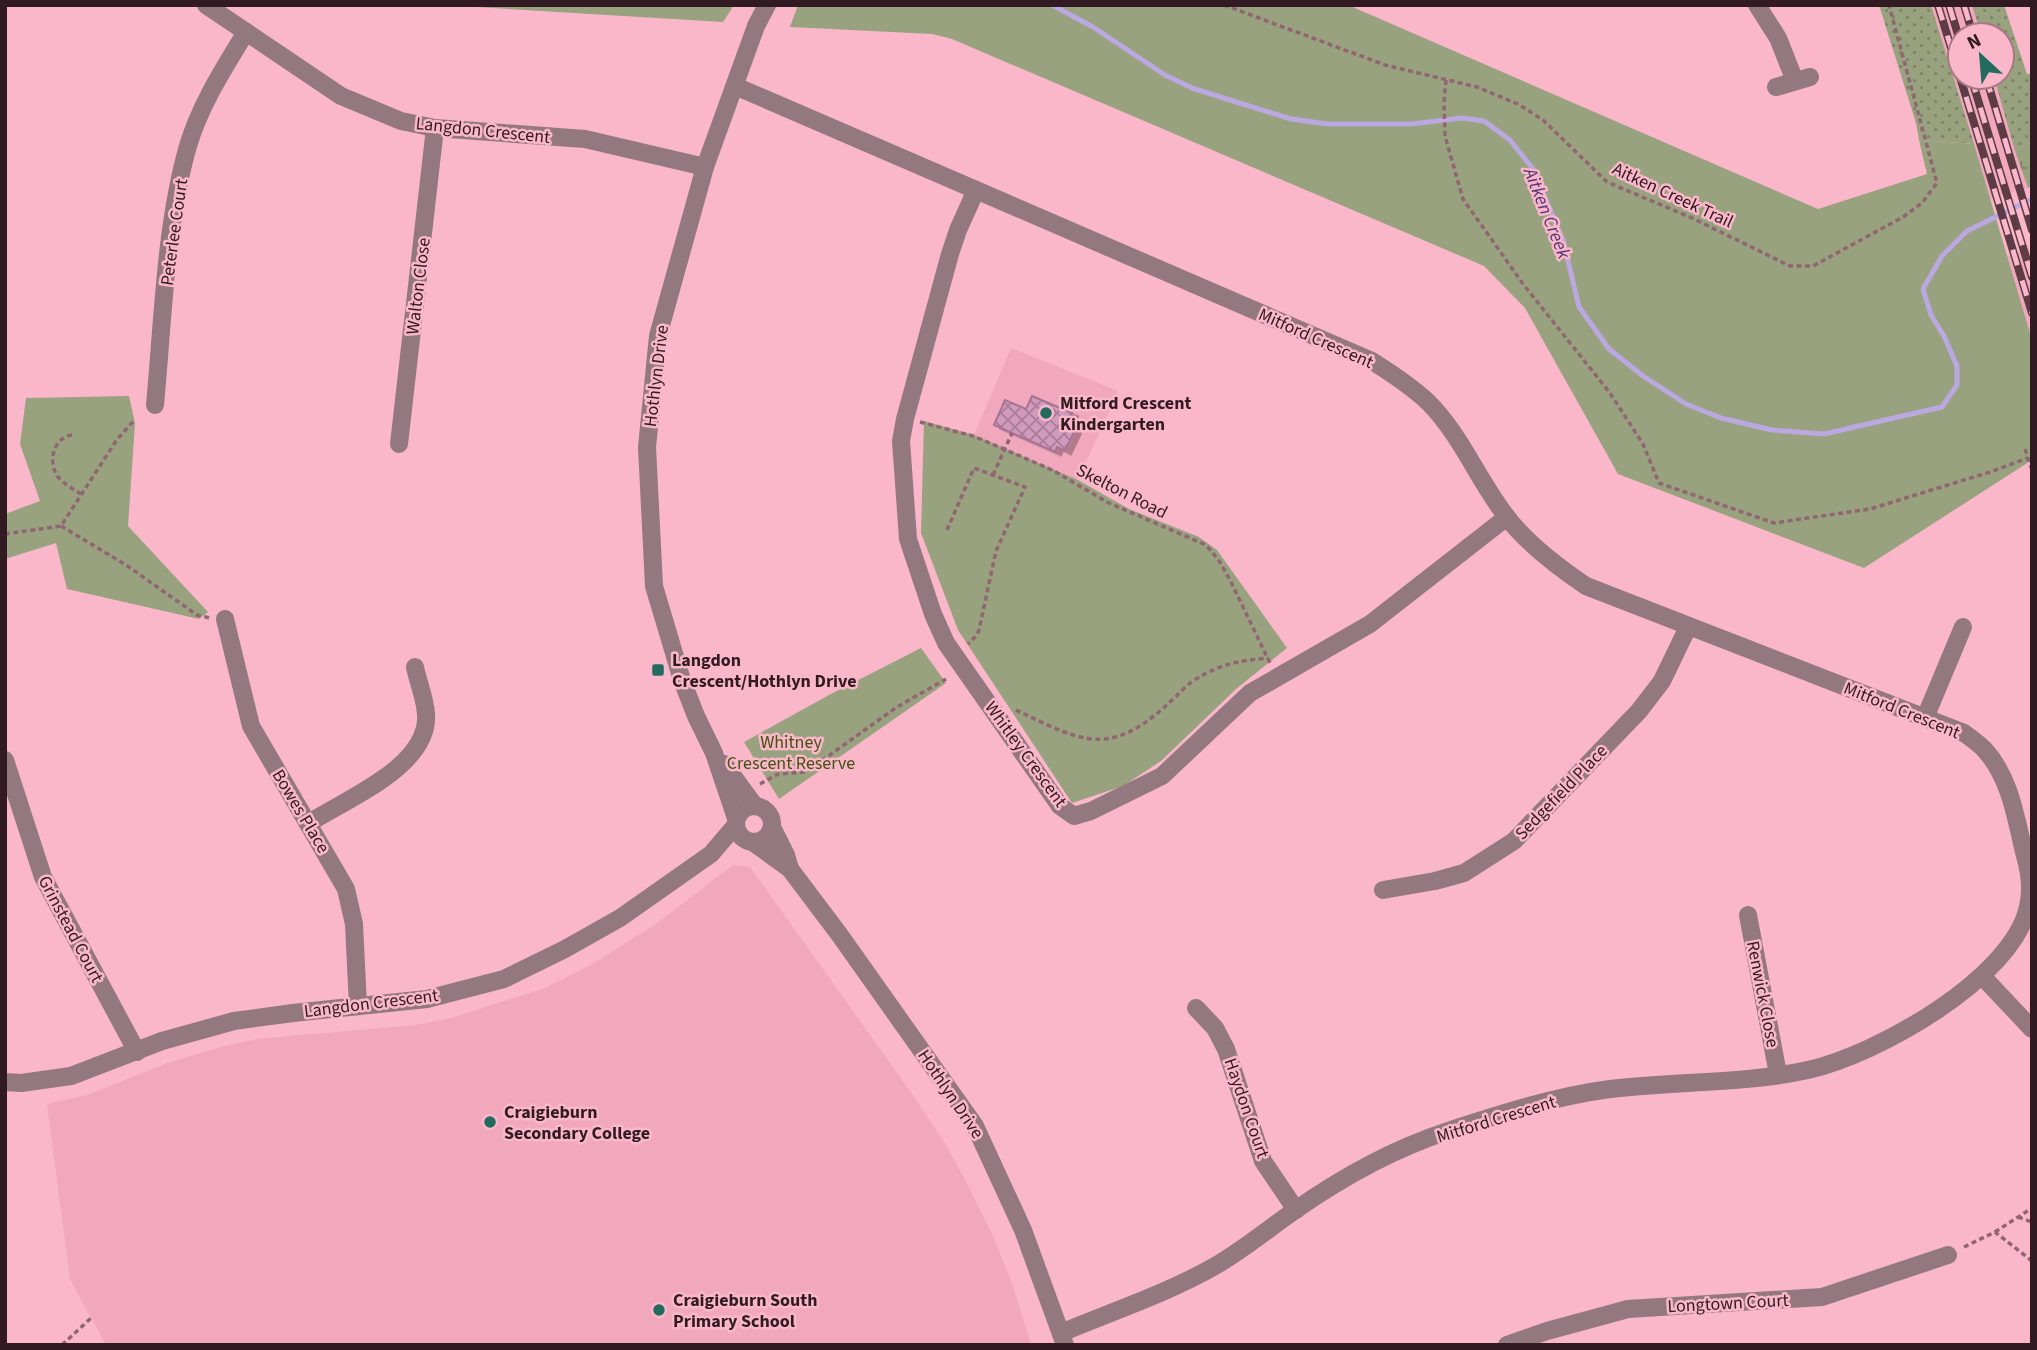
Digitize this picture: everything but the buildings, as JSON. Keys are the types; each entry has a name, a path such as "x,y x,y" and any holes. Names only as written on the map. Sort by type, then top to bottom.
{"street":[{"name":"Langdon Crescent","path":"206,5 341,96 401,121 435,128 585,139 705,167"},
{"name":"Hothlyn Drive","path":"767,5 756,26 705,167 659,336 647,447 654,586 682,680 714,753 743,832 790,869 975,1126 1023,1230 1063,1339"},
{"path":"1758,5 1802,79 1776,87"},
{"name":"Peterlee Court","path":"155,405 175,199 189,143 216,81 246,32"},
{"name":"Mitford Crescent","path":"735,86 1372,361 1428,402 1464,449 1507,517 1556,566 1586,586 1964,733 1984,749 2000,772 2010,794 2031,878 2028,908 2018,933 1982,976 1941,1007 1869,1050 1843,1061 1806,1071 1724,1083 1608,1089 1546,1102 1446,1132 1384,1157 1296,1210 1215,1266 1063,1339"},
{"name":"Walton Close","path":"399,443 435,128"},
{"name":"Whitley Crescent","path":"976,190 954,242 905,419 901,441 906,528 938,628 946,643 1060,806 1074,816 1091,811 1161,776 1250,693 1370,625 1507,517"},
{"name":"Bowes Place","path":"225,619 251,726 346,889 355,924 358,1006"},
{"path":"1925,718 1963,626"},
{"name":"Sedgefield Place","path":"1383,890 1464,873 1514,841 1639,711 1662,681 1688,627"},
{"path":"309,823 396,769 417,748 422,740 426,714 415,667"},
{"name":"Hothlyn Drive","path":"714,753 755,806"},
{"name":"Grinstead Court","path":"5,760 43,877 137,1052"},
{"path":"755,806 768,813 772,827 763,840 743,832 743,809 755,806"},
{"name":"Hothlyn Drive","path":"772,827 790,869"},
{"name":"Langdon Crescent","path":"5,1082 21,1083 71,1076 188,1033 234,1021 427,999 505,979 620,918 743,832"},
{"name":"Renwick Close","path":"1748,915 1778,1074"},
{"path":"1982,976 2032,1029"},
{"name":"Haydon Court","path":"1196,1008 1215,1028 1226,1049 1263,1161 1296,1210"},
{"name":"Longtown Court","path":"1507,1345 1628,1309 1822,1297 1948,1255"}],"path":[{"name":"Aitken Creek Trail","path":"1224,5 1385,65 1477,87 1518,104 1543,120 1606,181 1692,218 1790,266 1813,266 1903,216 1922,203 1937,183 1889,5"},
{"path":"1446,79 1446,136 1464,200 1523,284 1610,393 1643,444 1660,483 1774,523 1870,509 2028,458"},
{"path":"61,526 116,440 135,419"},
{"name":"Skelton Road","path":"905,419 973,436 1052,470 1109,503 1206,545 1230,580 1268,658 1231,662 1194,680 1149,720 1116,737 1090,739 1078,736 1010,707"},
{"path":"993,475 1012,433"},
{"path":"72,435 63,438 57,445 54,467 59,477 81,495"},
{"path":"2025,449 2032,470"},
{"path":"947,530 974,468 1025,487 996,551 977,635 961,649"},
{"path":"5,534 61,526 126,565 197,615 225,619"},
{"path":"755,787 778,774 806,772 897,707 946,679"},
{"path":"1948,1255 2032,1208"},
{"path":"2018,1217 2032,1222"},
{"path":"1995,1231 2032,1261"},
{"path":"62,1345 91,1318"}],"shaded area":[{"path":"1931,5 1972,5 1977,21 1946,21 1946,54"},
{"path":"1957,91 1998,91 2028,188 1990,199"},
{"path":"2032,248 2032,340 2006,256"},
{"name":"Mitford Crescent Kindergarten","path":"1011,348 1118,391 1078,480 974,435"},
{"name":"Craigieburn Secondary College","path":"733,865 750,867 943,1140 992,1234 1012,1283 1031,1345 106,1345 70,1279 47,1104 87,1095 167,1063 221,1047 256,1039 416,1025 451,1018 545,988 594,963 656,924"}],"green space":[{"path":"443,5 734,5 723,22"},
{"path":"798,5 1348,5 1818,209 1927,174 1919,140 1974,144 2032,340 2032,460 1864,568 1618,474 1525,308 1484,266 952,39 932,34 790,27"},
{"path":"1879,5 1931,5 1946,53 1946,91 1958,91 1974,144 1919,140"},
{"path":"1972,5 2004,5 2009,21 1977,21"},
{"path":"2016,41 2027,74 2032,74 2032,142 2015,151 1998,91 2016,91"},
{"path":"2032,142 2032,185 2028,188 2015,151"},
{"path":"129,396 135,423 128,526 208,612 199,619 67,589 56,543 5,559 5,514 40,501 20,444 26,398"},
{"path":"924,421 974,435 1078,480 1129,509 1199,537 1217,550 1287,648 1236,689 1161,761 1123,786 1072,803 958,630 921,533"},
{"name":"Whitney Crescent Reserve","path":"921,648 946,683 779,799 744,742"}],"waterway":[{"name":"Aitken Creek","path":"1052,5 1093,27 1165,75 1192,88 1291,119 1328,124 1411,124 1462,118 1484,121 1510,140 1533,169 1563,240 1579,307 1609,349 1643,376 1686,404 1721,418 1772,430 1824,434 1942,407 1957,385 1957,366 1931,315 1923,289 1942,256 1967,231 2032,199"}],"railway":[{"path":"1938,5 2032,313"},
{"path":"1949,5 1954,21"},
{"path":"1964,5 1969,21"},
{"path":"1975,91 2032,277"},
{"path":"1990,91 2032,230"}],"place":[{"name":"Mitford Crescent Kindergarten","path":"1046,413"},
{"name":"Langdon Crescent/Hothlyn Drive","path":"658,670"},
{"name":"Craigieburn Secondary College","path":"490,1122"},
{"name":"Craigieburn South Primary School","path":"659,1310"}]}
